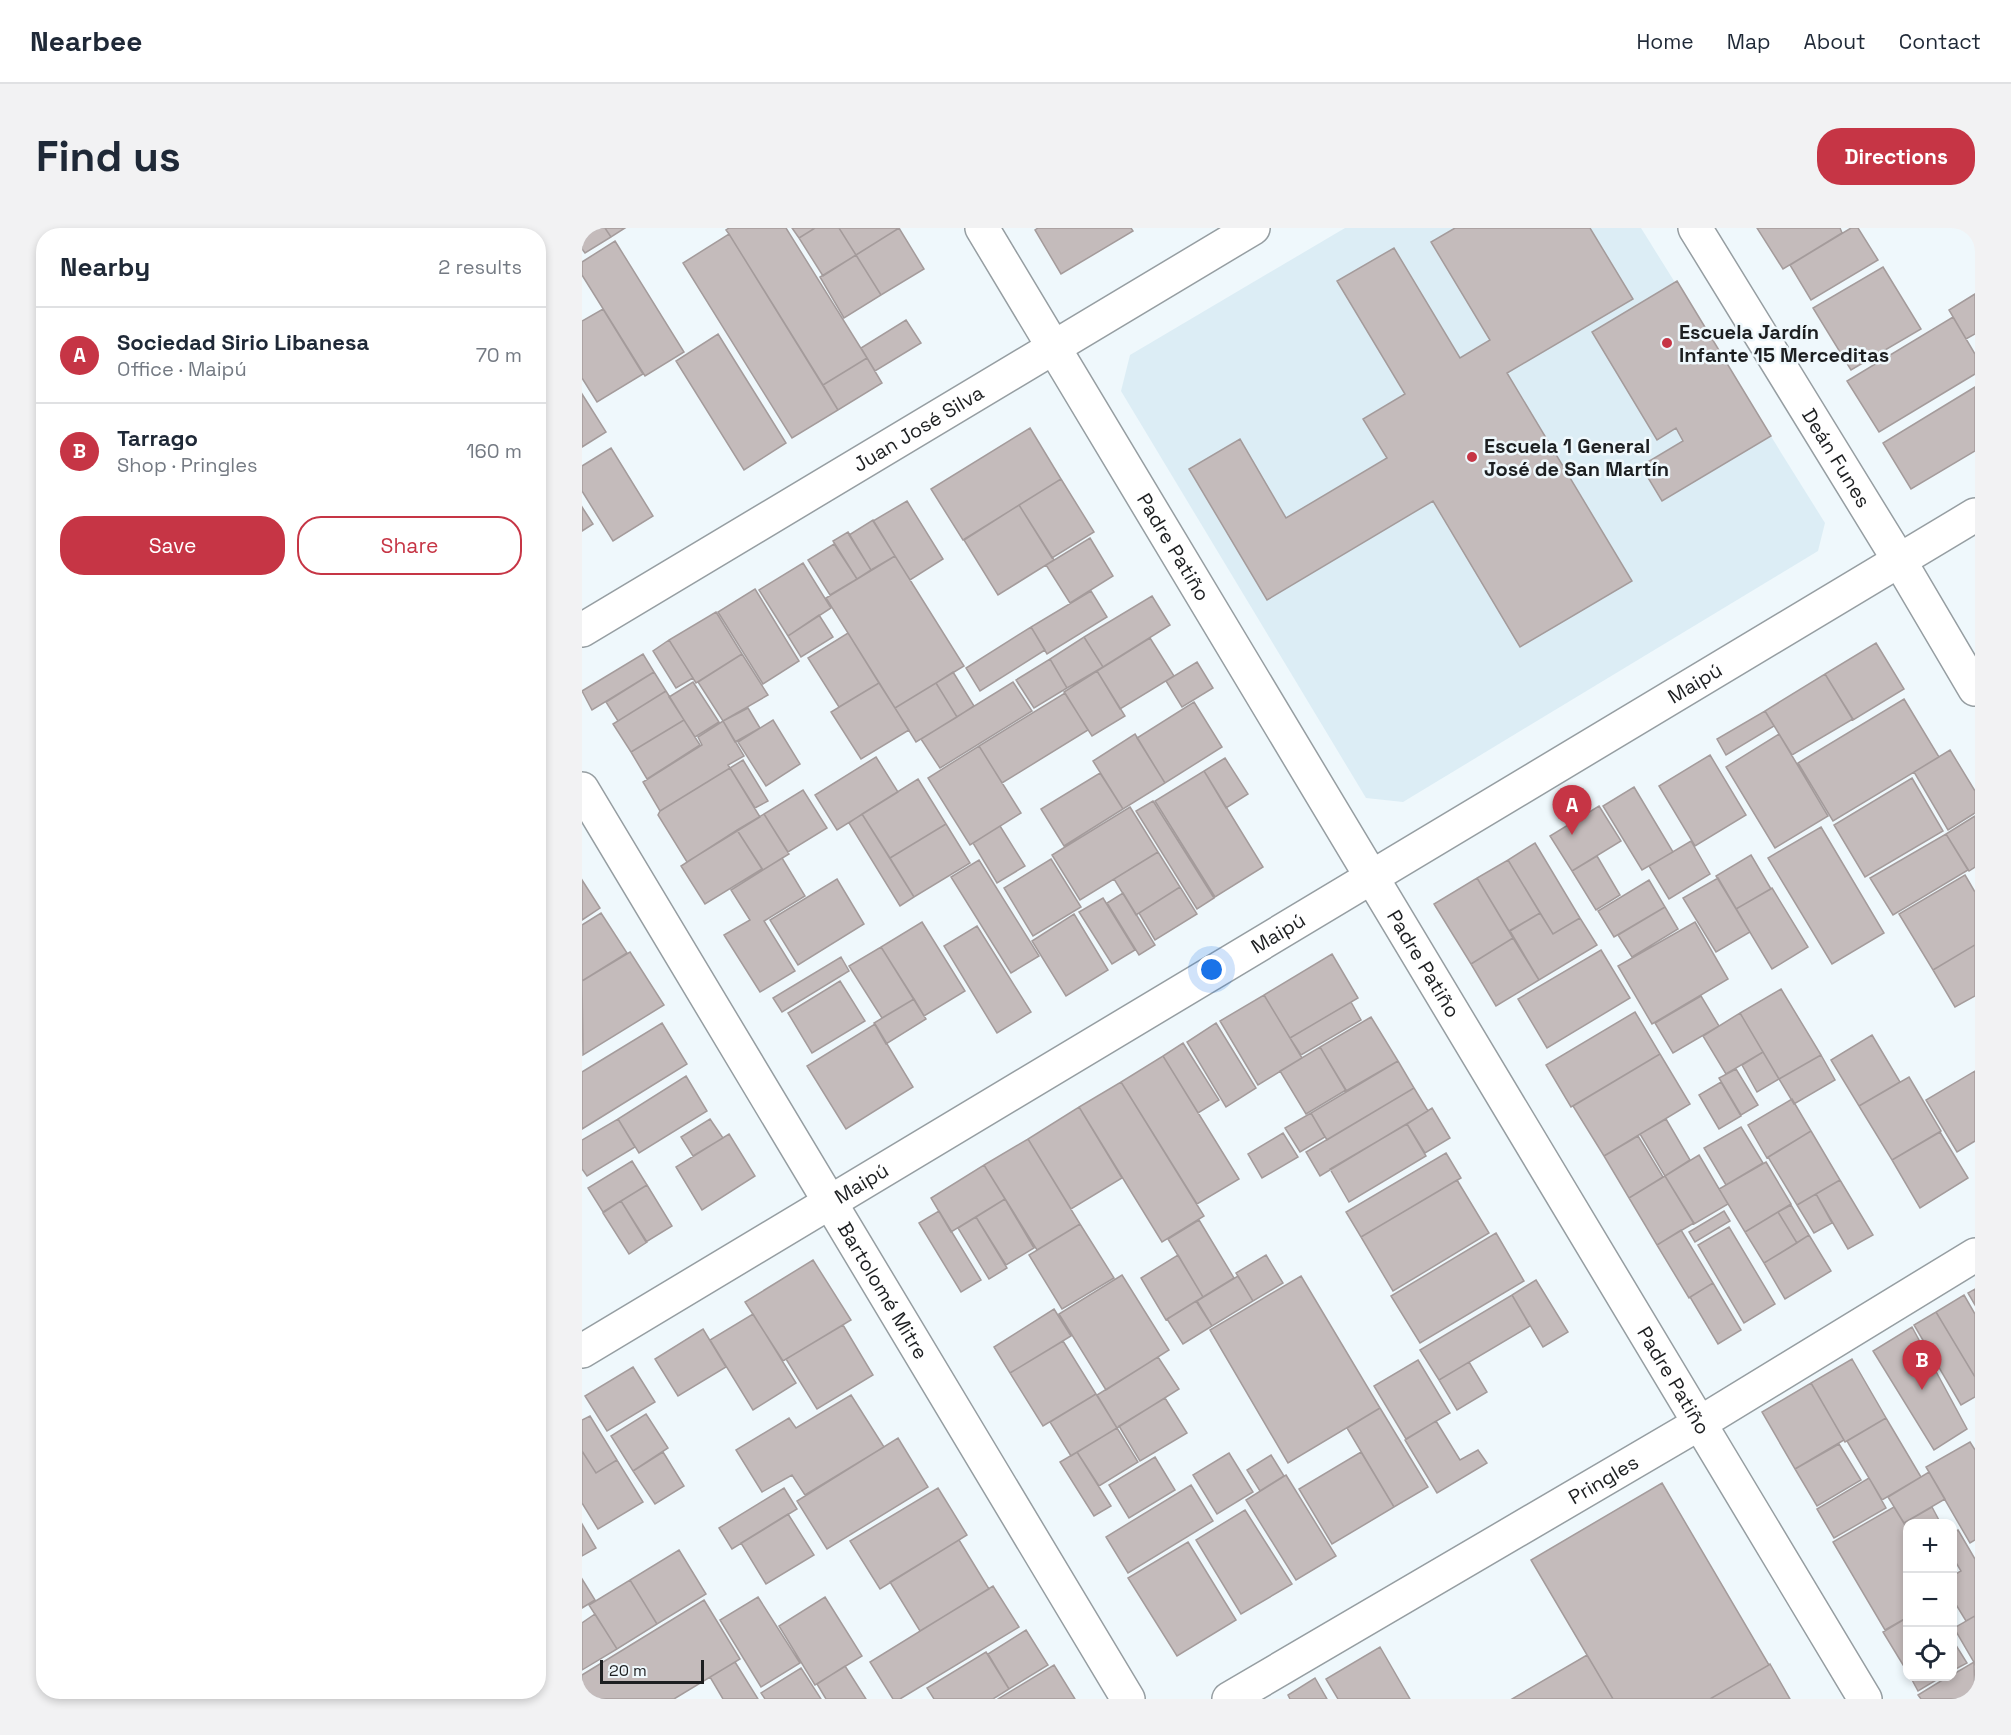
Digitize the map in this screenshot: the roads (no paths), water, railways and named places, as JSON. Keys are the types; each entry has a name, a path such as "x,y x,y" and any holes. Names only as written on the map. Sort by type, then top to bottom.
{"street":[{"name":"Padre Patiño","path":"982,228 1865,1699"},
{"name":"Juan José Silva","path":"582,630 1253,228"},
{"name":"Deán Funes","path":"1695,228 1899,560 1975,689"},
{"name":"Maipú","path":"582,1351 1975,515"},
{"name":"Bartolomé Mitre","path":"582,789 1128,1699"},
{"name":"Pringles","path":"1228,1699 1700,1423 1975,1256"}],"place":[{"name":"Escuela Jardín Infante 15 Merceditas","path":"1667,343"},
{"name":"Escuela 1 General José de San Martín","path":"1472,457"},
{"name":"Sociedad Sirio Libanesa","path":"1572,835"},
{"name":"Tarrago","path":"1922,1390"}]}
